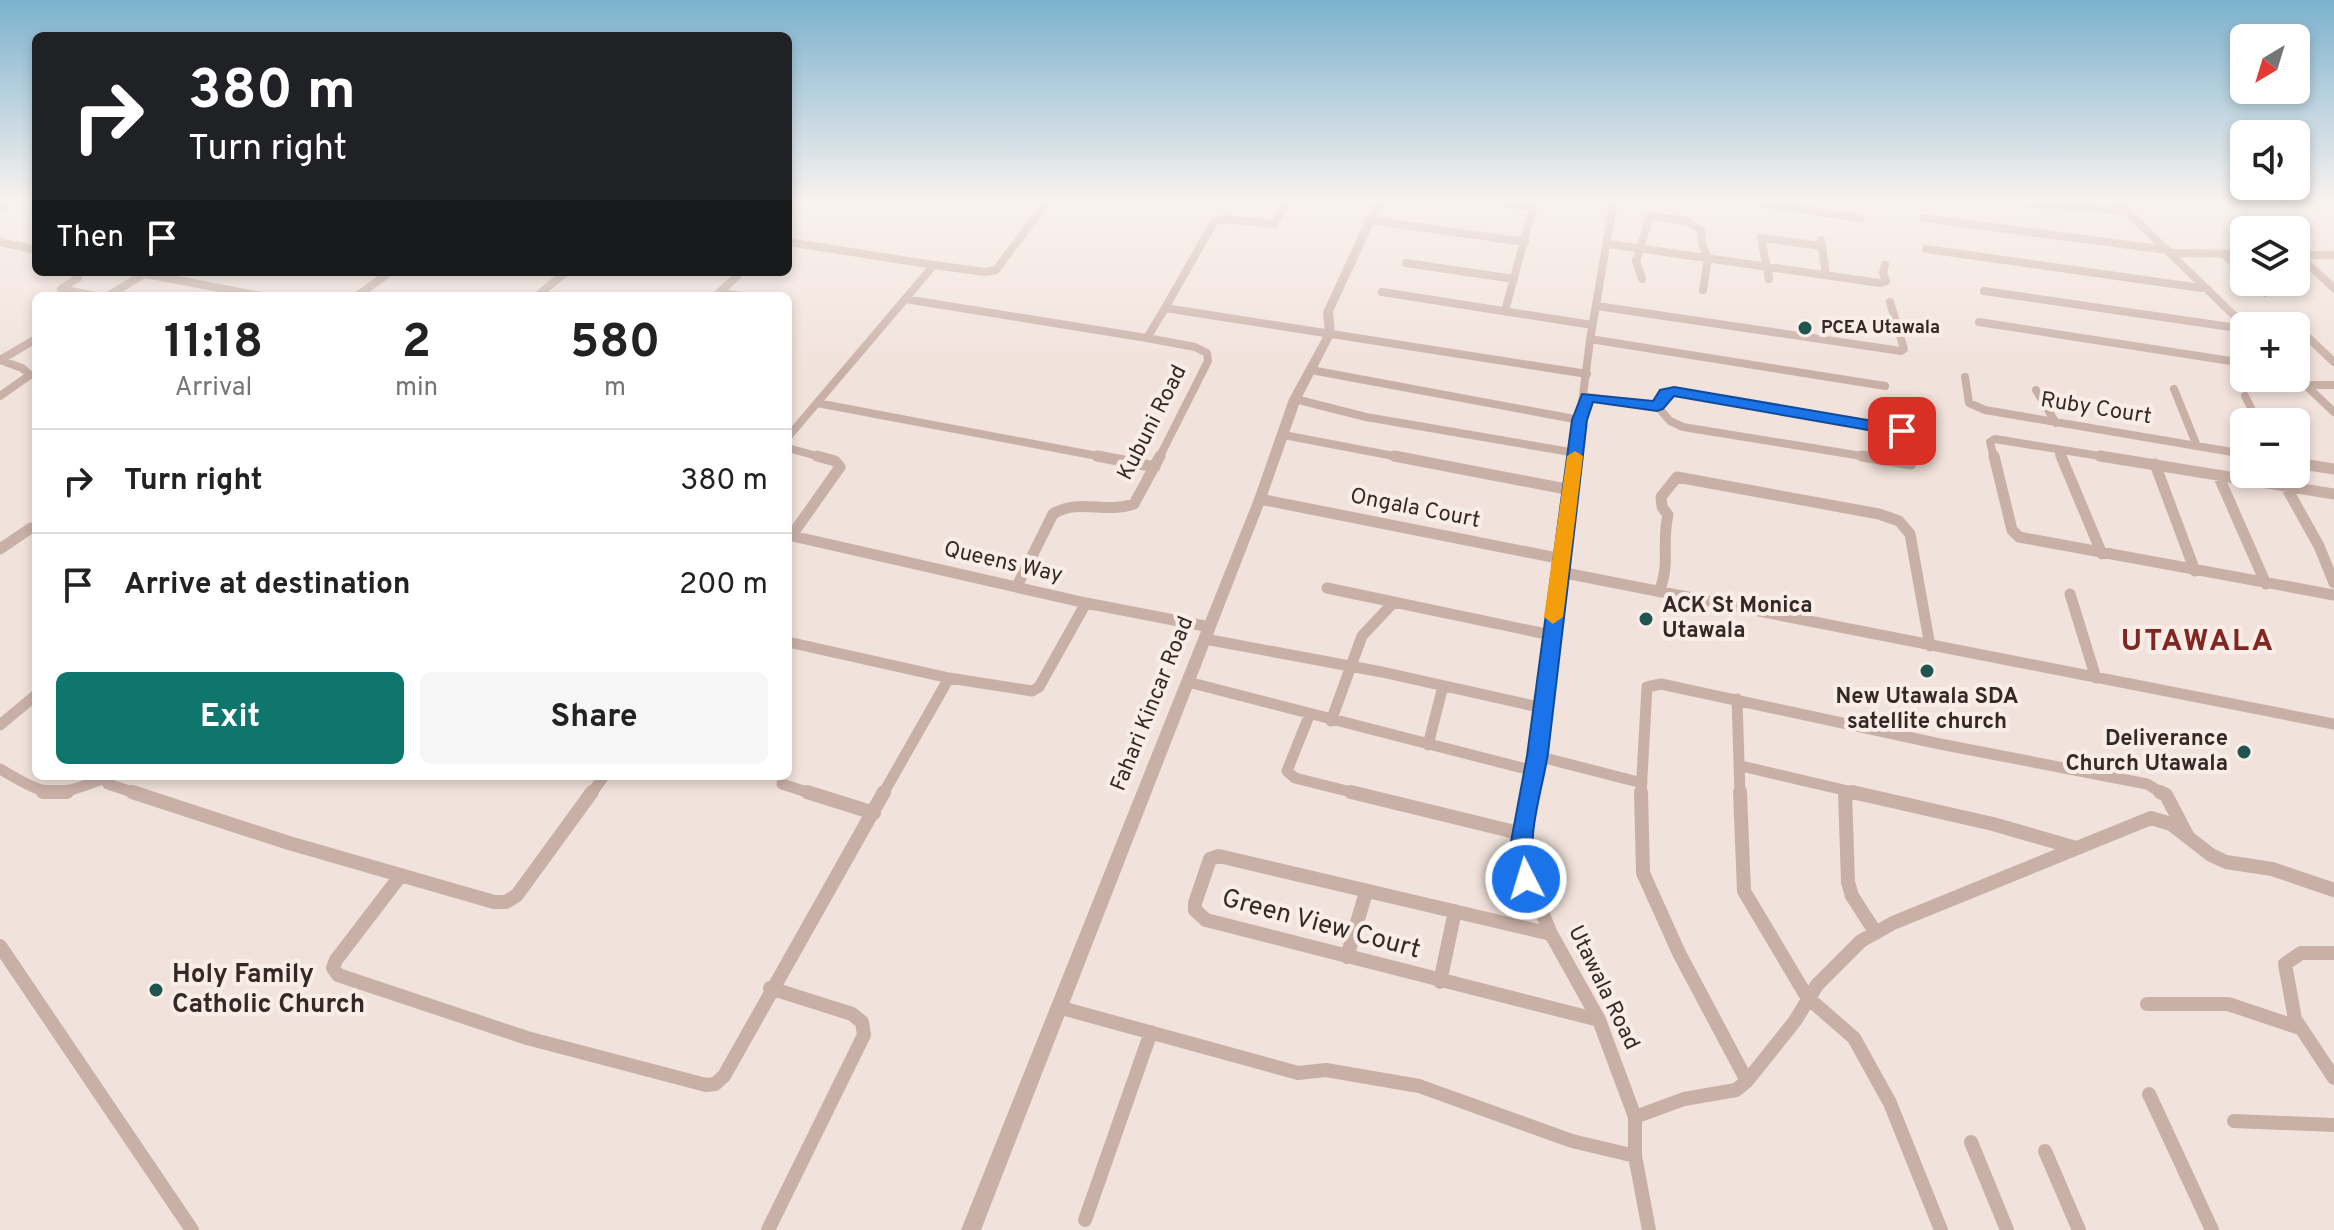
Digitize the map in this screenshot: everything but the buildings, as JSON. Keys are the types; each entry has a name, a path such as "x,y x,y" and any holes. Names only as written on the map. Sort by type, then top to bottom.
{"street":[{"path":"879,256 985,272 996,270 1006,256"},
{"path":"905,299 1147,338 1194,256"},
{"name":"Fahari Kincar Road","path":"971,1230 1208,633 1295,399 1330,333 1328,312 1355,256"},
{"path":"1505,311 1521,256"},
{"name":"Utawala Road","path":"1607,256 1590,339 1587,397 1580,420 1521,862 1551,934 1599,1020 1635,1117 1635,1156 1649,1230"},
{"path":"1638,256 1636,261 1642,279"},
{"path":"1697,256 1885,283 1885,265"},
{"path":"1765,256 1769,279"},
{"path":"1823,256 1826,275"},
{"path":"1978,256 2201,288"},
{"path":"2173,256 2230,314"},
{"path":"1703,290 1708,258"},
{"path":"1406,263 1514,279"},
{"path":"792,432 934,265"},
{"path":"2310,267 2334,288"},
{"path":"114,292 136,276"},
{"path":"156,276 240,292"},
{"path":"183,281 192,276"},
{"path":"362,292 384,276"},
{"path":"542,292 561,276"},
{"path":"720,292 737,276"},
{"path":"76,292 61,289 78,278"},
{"path":"1984,291 2230,325"},
{"path":"1382,292 1592,325"},
{"path":"1597,306 1901,351 1904,349 1890,302"},
{"path":"1165,308 1587,374"},
{"path":"1979,322 2230,361"},
{"name":"Kubuni Road","path":"1017,586 1053,514 1073,506 1128,508 1134,504 1155,467 1208,361 1207,353 1195,347 1147,338"},
{"path":"1590,339 1885,386"},
{"path":"2310,340 2334,362"},
{"path":"0,360 32,341"},
{"path":"0,360 29,371 30,375 0,396"},
{"path":"1311,370 1580,420"},
{"name":"Ruby Court","path":"1965,377 1969,403 2002,414 2230,452"},
{"path":"2310,385 2334,385"},
{"path":"2174,389 2197,446"},
{"path":"2036,390 2056,423"},
{"path":"2310,390 2334,412"},
{"path":"1587,397 1657,406 1670,421 1683,427 1911,464 1912,456 1904,441 1906,434 1894,429 1674,392 1665,394 1657,406"},
{"path":"2245,396 2251,408"},
{"path":"1295,399 1366,417 1576,453"},
{"path":"817,403 1155,467"},
{"path":"1284,435 1571,490"},
{"path":"2230,477 1991,439 2012,530 2027,540 2334,595"},
{"path":"792,449 835,461 840,467 792,532"},
{"path":"2058,450 2102,554"},
{"path":"2155,464 2195,571"},
{"path":"2310,465 2334,469"},
{"path":"2218,475 2266,584"},
{"path":"1659,592 1670,564 1665,530 1668,515 1662,507 1661,497 1677,477 1879,514 1899,521 1910,534 1930,646"},
{"path":"2287,488 2319,546 2334,583"},
{"path":"2293,488 2334,494"},
{"name":"Ongala Court","path":"1260,499 1562,559"},
{"path":"0,549 32,528"},
{"name":"Queens Way","path":"792,535 1543,708"},
{"path":"2319,546 2334,549"},
{"path":"1560,572 2334,724"},
{"path":"1327,588 1551,635"},
{"path":"2070,594 2096,678"},
{"path":"1331,721 1362,636 1394,602"},
{"path":"792,643 949,678 1032,691 1039,687 1086,603"},
{"path":"401,875 336,960 333,968 338,975 527,1038 706,1085 715,1084 724,1076 770,988 874,813 949,678"},
{"path":"1188,682 1428,745 1642,783"},
{"path":"1747,1081 1643,873 1642,783 1647,687 1661,684 1940,744 2147,784 2166,795 2188,837"},
{"path":"1428,745 1443,686"},
{"path":"0,725 32,698"},
{"path":"1737,699 1744,891 1807,997 1854,1038 1890,1103 1941,1230"},
{"path":"1309,716 1287,771 1295,778 1523,834"},
{"path":"1741,766 1845,792 1976,819 2076,848"},
{"path":"0,769 48,796 63,795 96,780"},
{"path":"105,780 108,784 244,828 494,902 506,902 517,895 601,780"},
{"path":"782,784 874,813"},
{"path":"1845,792 1848,882 1852,896 1876,933"},
{"path":"1635,1117 1684,1099 1736,1090 1747,1081 1795,1021 1807,997 1861,941 2151,818 2171,824 2211,855 2226,862 2272,869 2334,890"},
{"name":"Green View Court","path":"1551,934 1214,856 1210,859 1195,903 1195,910 1206,920 1599,1020"},
{"path":"1347,957 1366,892"},
{"path":"1440,982 1455,911"},
{"path":"0,946 192,1230"},
{"path":"2334,953 2293,955 2285,964 2291,1005 2300,1028 2326,1058 2334,1078"},
{"path":"768,1230 864,1035 862,1022 852,1014 770,988"},
{"path":"2147,1004 2228,1004 2300,1028"},
{"path":"1058,1007 1298,1073 1326,1070 1419,1086 1572,1141 1635,1156"},
{"path":"1085,1220 1151,1032"},
{"path":"2149,1094 2212,1230"},
{"path":"2234,1121 2334,1125"},
{"path":"1971,1142 2007,1230"},
{"path":"2045,1151 2079,1230"}],"slow traffic":[{"path":"1553,617 1575,456"}],"place":[{"name":"PCEA Utawala","path":"1805,328"},
{"name":"ACK St Monica Utawala","path":"1646,619"},
{"name":"New Utawala SDA satellite church","path":"1927,671"},
{"name":"Deliverance Church Utawala","path":"2244,752"},
{"name":"Holy Family Catholic Church","path":"156,990"}],"district":[{"name":"UTAWALA","path":"2198,642"}],"route":[{"path":"1526,879 1521,847 1537,756 1580,420 1587,397 1657,406 1665,394 1674,392 1902,431"}]}
